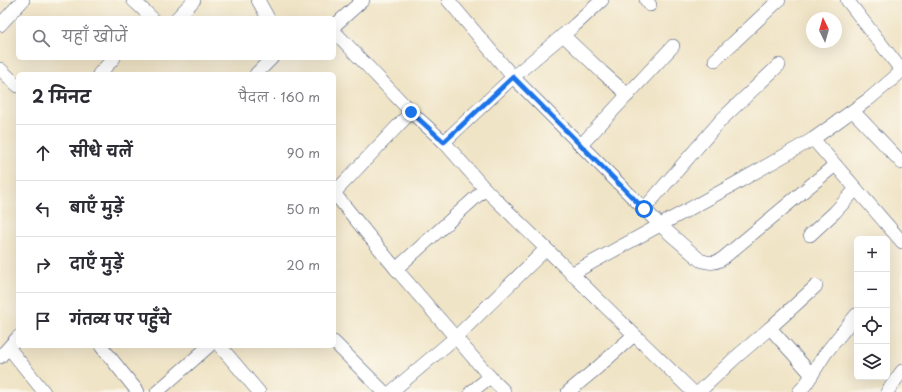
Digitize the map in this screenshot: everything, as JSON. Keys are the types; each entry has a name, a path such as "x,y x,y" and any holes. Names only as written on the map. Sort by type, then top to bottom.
{"street":[{"path":"0,25 23,0"},
{"path":"133,0 150,16"},
{"path":"179,16 194,0"},
{"path":"258,0 267,16"},
{"path":"336,24 363,0"},
{"path":"448,0 513,77 660,225 700,260 706,263 722,260 835,164"},
{"path":"714,60 779,0"},
{"path":"571,274 813,139 869,99 902,71 847,0"},
{"path":"444,142 513,77 563,35 593,3"},
{"path":"336,32 411,112 444,142 485,190 693,392"},
{"path":"563,35 628,95"},
{"path":"581,145 673,46"},
{"path":"100,72 112,60"},
{"path":"258,72 270,60"},
{"path":"644,209 722,119 779,65"},
{"path":"0,69 16,84"},
{"path":"853,111 902,163"},
{"path":"336,191 411,112"},
{"path":"813,139 902,242"},
{"path":"810,235 835,212 856,189"},
{"path":"396,269 485,190"},
{"path":"336,195 396,269 504,391"},
{"path":"390,392 456,337 546,249"},
{"path":"699,392 734,358 770,328 816,286"},
{"path":"800,392 825,354 854,318"},
{"path":"770,328 812,375"},
{"path":"568,392 634,335"},
{"path":"16,338 4,352 44,392"},
{"path":"336,344 384,392"},
{"path":"103,348 138,392"},
{"path":"156,392 207,348"},
{"path":"222,348 259,392"},
{"path":"887,392 902,371"},
{"path":"471,392 490,376"}],"route":[{"path":"411,112 444,142 513,77 644,209"}]}
